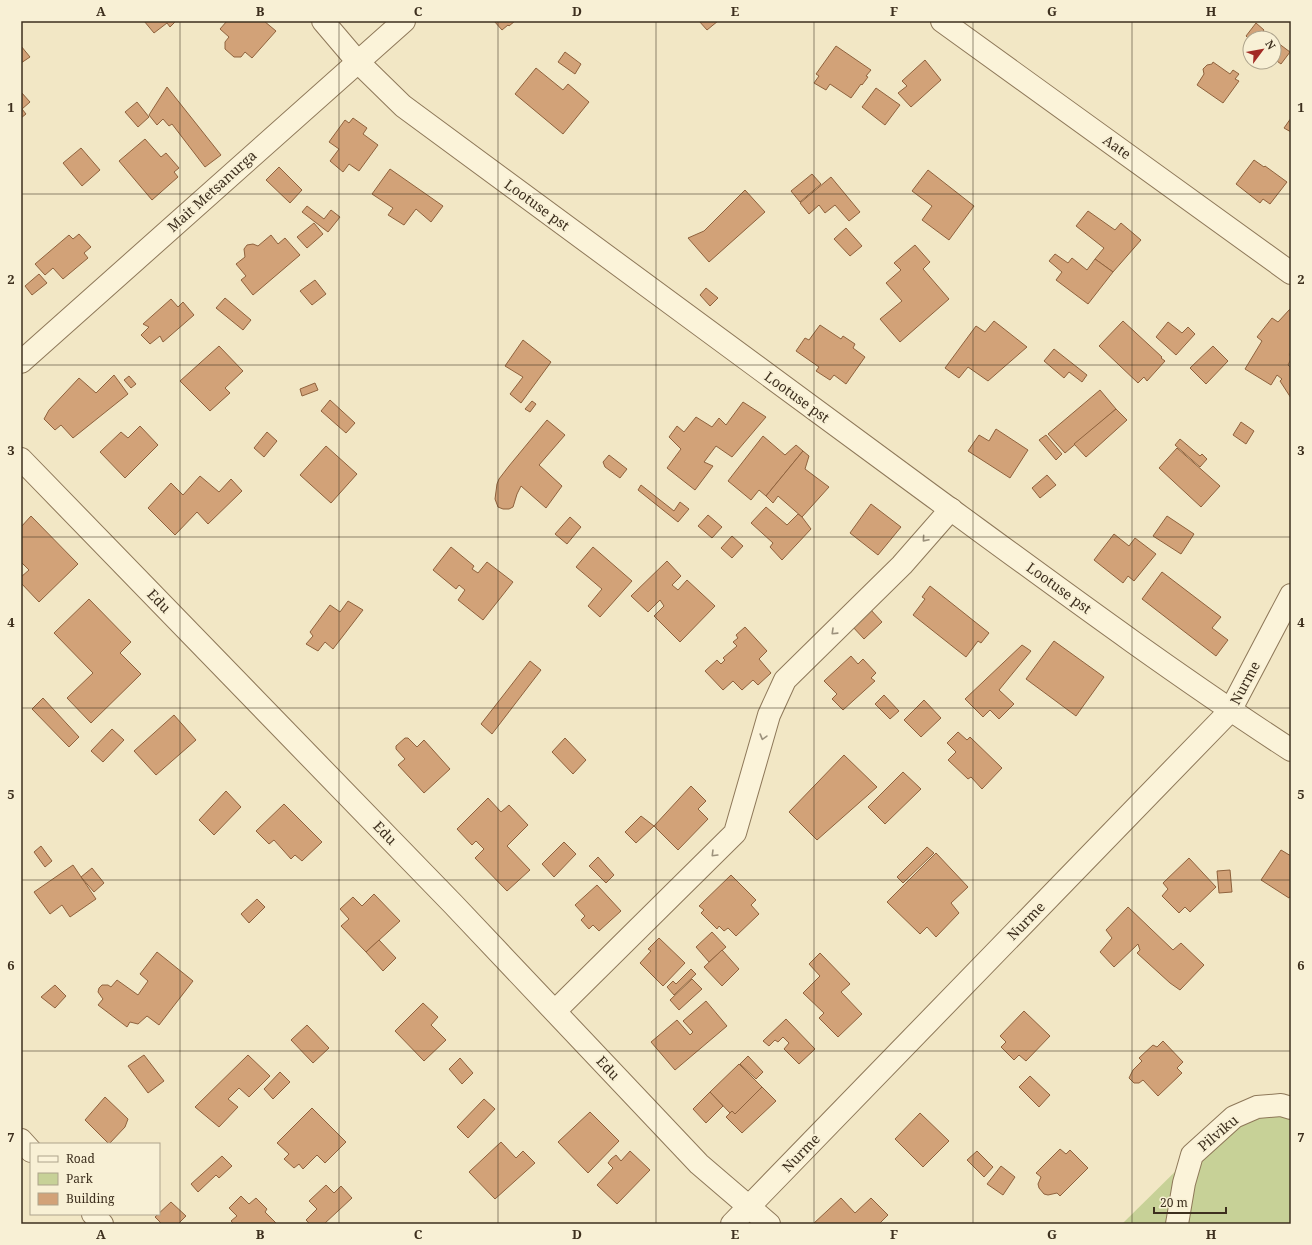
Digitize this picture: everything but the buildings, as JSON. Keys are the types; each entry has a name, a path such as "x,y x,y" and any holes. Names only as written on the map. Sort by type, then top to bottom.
{"street":[{"name":"Lootuse pst","path":"324,21 357,61 403,106 1139,647 1230,711 1291,750"},
{"name":"Mait Metsanurga","path":"21,362 357,61 404,21"},
{"name":"Aate","path":"942,21 1291,273"},
{"name":"Edu","path":"21,459 453,904 699,1164 749,1206"},
{"path":"555,1011 735,833 769,715 785,680 902,565 951,509"},
{"name":"Nurme","path":"732,1224 1230,711 1291,595"},
{"name":"Pilviku","path":"1177,1224 1184,1183 1192,1155 1234,1117 1257,1107 1281,1106 1291,1108"},
{"path":"21,1140 30,1150"},
{"path":"749,1206 769,1224"},
{"path":"93,1215 102,1224"}],"green space":[{"path":"1291,1108 1291,1224 1122,1224 1192,1155 1234,1117"}]}
